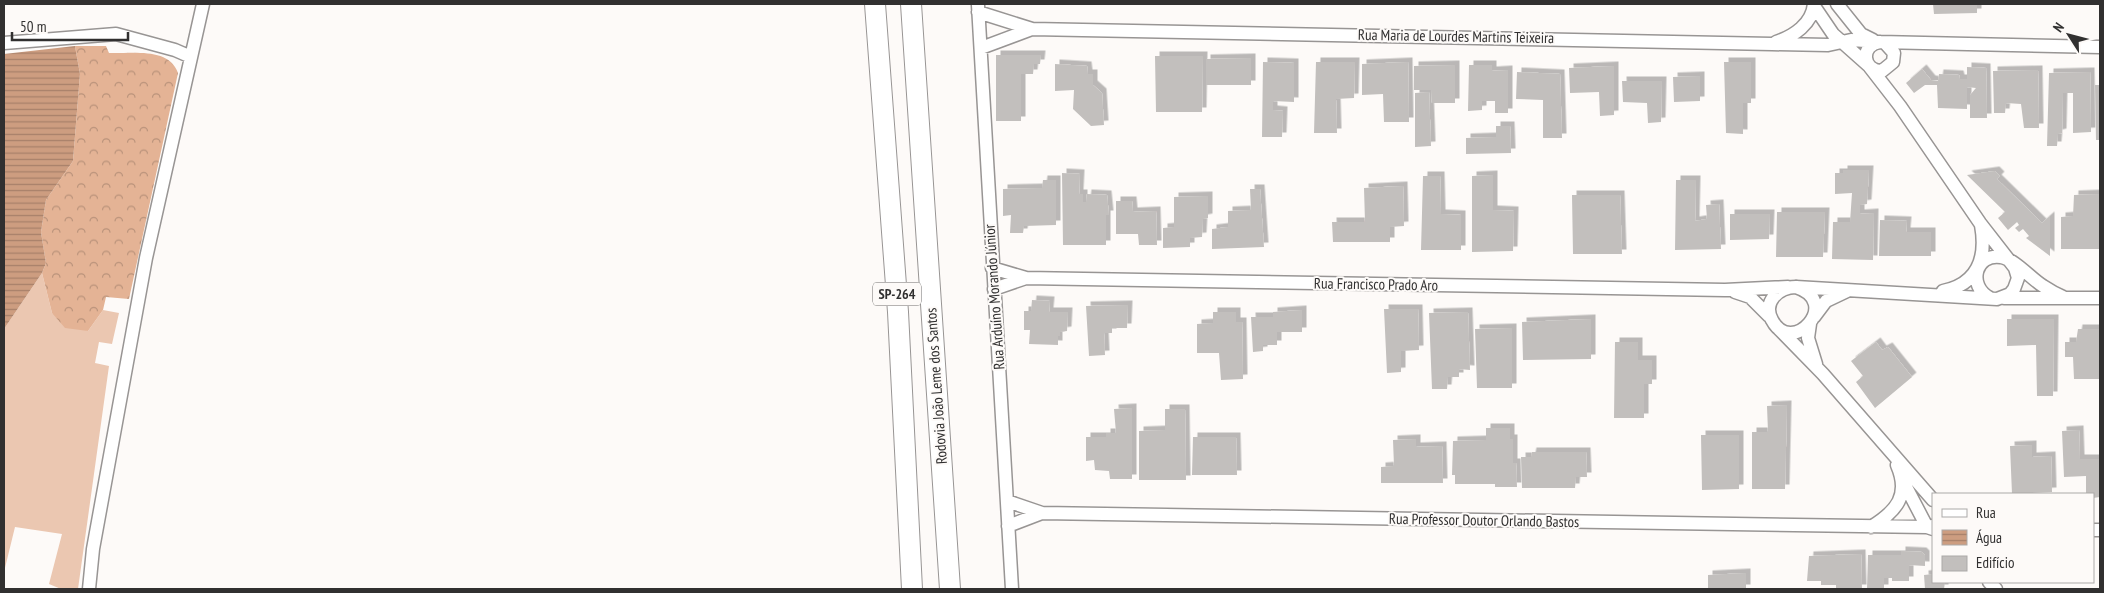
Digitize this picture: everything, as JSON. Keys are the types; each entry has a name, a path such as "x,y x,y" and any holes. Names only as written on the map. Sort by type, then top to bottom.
{"main road":[{"name":"SP-264","path":"875,4 898,312 912,589"},
{"name":"Rodovia João Leme dos Santos","path":"911,4 950,589"}],"street":[{"path":"89,589 93,549 146,258 203,4"},
{"path":"1837,4 1861,34 1883,43 1894,53 1890,78 1900,106"},
{"path":"1814,5 1832,34 1869,66 1900,106 1980,223 2012,264 2017,273 2017,283 2014,289 2004,298"},
{"path":"1772,44 1799,30 1810,18 1814,5"},
{"name":"Rua Maria de Lourdes Martins Teixeira","path":"978,8 1032,29 1828,45 1851,40 1883,43 2100,47"},
{"name":"Rua Arduíno Morando Júnior","path":"978,8 1012,589"},
{"name":"Rua Maria de Lourdes Martins Teixeira","path":"981,48 1032,29"},
{"path":"4,42 116,34 175,50 191,57"},
{"path":"1883,43 1872,45 1866,53 1869,66 1878,71 1892,64"},
{"name":"Rua Maria de Lourdes Martins Teixeira","path":"1892,64 1912,50 1932,44"},
{"path":"1980,223 1983,246 1976,278 1980,290 1990,298 2100,298"},
{"path":"1980,266 1988,259 1998,257 2012,264 2043,287 2063,297"},
{"name":"Rua Francisco Prado Aro","path":"1932,293 1957,287 1980,266"},
{"name":"Rua Francisco Prado Aro","path":"992,268 1026,278 1725,290 1792,287 1932,293 1990,298"},
{"name":"Rua Francisco Prado Aro","path":"994,290 1026,278"},
{"path":"1823,374 1809,347 1808,334 1815,309 1810,294 1792,287 1774,295 1770,301 1770,316 1777,328 1823,374 1932,499"},
{"name":"Rua Francisco Prado Aro","path":"1725,290 1750,297 1770,316"},
{"name":"Rua Francisco Prado Aro","path":"1812,320 1826,301 1836,295 1855,290"},
{"path":"1777,328 1791,333 1805,329 1812,320"},
{"path":"1892,454 1902,479 1931,527"},
{"path":"1871,527 1883,520 1898,502 1904,490 1902,479"},
{"name":"Rua Professor Doutor Orlando Bastos","path":"1007,501 1042,513 1931,527"},
{"name":"Rua Professor Doutor Orlando Bastos","path":"1008,526 1042,513"}],"shaded area":[{"path":"42,273 52,313 88,331 103,310 119,313 112,344 99,342 95,363 109,366 78,589 61,589 49,584 62,534 15,527 4,572 4,329"}],"green space":[{"path":"75,46 106,46 109,53 139,53 158,56 167,59 178,73 129,299 106,297 103,310 88,331 65,328 52,313 42,273 46,263 41,232 46,200 73,161 80,74"}],"water":[{"path":"75,46 80,74 73,161 46,200 41,232 46,263 42,273 4,329 4,54"}],"building":[{"path":"1933,4 1977,4 1977,13 1934,14"},
{"path":"996,55 1041,55 1040,64 1034,64 1033,74 1021,74 1021,121 996,121"},
{"path":"1155,56 1203,56 1202,112 1156,112"},
{"path":"1251,58 1251,85 1206,85 1206,59"},
{"path":"1263,62 1294,63 1294,102 1273,101 1273,110 1283,111 1282,137 1262,137"},
{"path":"1316,62 1355,62 1354,98 1336,99 1337,133 1314,133"},
{"path":"1408,62 1409,122 1384,122 1383,94 1362,95 1362,64"},
{"path":"1724,62 1751,62 1751,103 1743,103 1743,134 1726,133"},
{"path":"1055,64 1087,66 1088,74 1093,74 1093,85 1102,93 1104,125 1091,126 1073,109 1074,90 1055,91"},
{"path":"1455,65 1455,103 1432,103 1431,90 1414,90 1414,66"},
{"path":"1469,65 1492,65 1492,71 1508,70 1508,113 1495,113 1495,101 1482,101 1482,110 1468,111"},
{"path":"1614,66 1614,115 1600,116 1599,92 1570,93 1569,68"},
{"path":"1967,67 1986,68 1987,118 1970,118 1970,95 1976,88 1967,87 1967,109 1938,108 1937,85 1925,85 1914,93 1906,83 1922,69 1931,80 1938,81 1939,74 1959,75 1960,79 1967,79"},
{"path":"2038,70 2039,128 2024,128 2021,104 2006,103 2005,113 1994,113 1993,71"},
{"path":"1517,72 1560,74 1562,138 1543,138 1543,100 1516,99"},
{"path":"2090,72 2091,132 2073,133 2073,93 2063,93 2062,133 2058,134 2057,146 2047,146 2049,73"},
{"path":"1700,76 1700,101 1674,102 1673,77"},
{"path":"1622,81 1662,81 1661,122 1648,123 1647,103 1623,102"},
{"path":"2095,85 2100,85 2100,140 2096,140"},
{"path":"1429,92 1431,146 1415,147 1415,93"},
{"path":"1496,126 1510,126 1511,153 1466,154 1466,138 1496,137"},
{"path":"1843,170 1869,170 1867,204 1860,205 1860,214 1874,213 1873,260 1832,259 1833,222 1850,222 1852,193 1835,194 1835,173 1843,173"},
{"path":"1995,171 2000,176 1997,179 2042,223 2050,216 2050,256 2026,238 2029,236 2023,229 2019,232 2015,228 2019,225 2017,222 2008,230 1998,218 2005,212 1967,175"},
{"path":"1062,173 1080,174 1079,194 1083,194 1083,202 1086,202 1087,194 1107,195 1109,215 1106,215 1106,245 1063,245"},
{"path":"1493,175 1493,210 1514,211 1513,251 1472,252 1472,176"},
{"path":"1423,176 1440,176 1441,214 1461,215 1461,250 1421,250"},
{"path":"1043,180 1056,180 1056,225 1024,226 1023,233 1010,233 1011,215 1003,216 1003,189 1042,188"},
{"path":"1676,180 1696,180 1695,221 1707,219 1706,205 1719,204 1721,249 1675,250"},
{"path":"1403,186 1404,226 1390,227 1390,242 1333,242 1332,222 1365,222 1364,188"},
{"path":"1250,189 1260,189 1264,247 1212,249 1212,229 1228,227 1228,211 1251,210"},
{"path":"2100,194 2100,249 2061,249 2061,217 2073,216 2074,195"},
{"path":"1572,195 1620,195 1622,254 1573,254"},
{"path":"1208,196 1208,218 1203,219 1202,237 1190,238 1190,247 1163,248 1163,228 1174,227 1174,197"},
{"path":"1116,201 1132,201 1133,212 1156,211 1157,245 1139,245 1138,234 1116,234"},
{"path":"1777,212 1825,212 1823,257 1776,257"},
{"path":"1730,214 1770,214 1769,239 1730,240"},
{"path":"1880,220 1907,221 1906,232 1931,232 1931,256 1879,256"},
{"path":"1032,300 1050,301 1049,312 1068,312 1067,331 1060,332 1058,345 1029,344 1030,330 1024,330 1024,311 1031,311"},
{"path":"1128,305 1127,328 1112,328 1112,333 1104,333 1105,355 1089,356 1086,306"},
{"path":"1384,309 1418,309 1419,350 1401,351 1401,372 1387,373"},
{"path":"1302,310 1302,332 1277,332 1277,345 1263,345 1263,351 1253,352 1251,317 1273,317 1273,312"},
{"path":"1213,312 1236,312 1236,322 1242,322 1243,379 1221,380 1219,353 1197,353 1197,324 1213,323"},
{"path":"1468,312 1470,370 1459,369 1459,377 1448,377 1447,389 1432,389 1429,313"},
{"path":"1591,319 1591,359 1523,360 1522,322"},
{"path":"2007,319 2054,319 2053,396 2037,396 2036,345 2007,346"},
{"path":"1512,328 1512,388 1477,388 1475,329"},
{"path":"2078,329 2100,329 2100,379 2074,379 2073,357 2065,357 2065,342 2076,342"},
{"path":"1615,342 1638,342 1638,360 1652,360 1652,384 1644,384 1644,418 1614,418"},
{"path":"1876,342 1882,350 1888,347 1912,377 1875,408 1856,382 1863,376 1851,361"},
{"path":"1787,405 1785,489 1752,489 1752,432 1768,432 1767,406"},
{"path":"1132,408 1132,479 1110,479 1109,471 1095,470 1094,460 1086,461 1086,437 1106,437 1106,433 1116,433 1114,409"},
{"path":"1165,409 1185,409 1186,480 1139,480 1139,431 1165,430"},
{"path":"1486,428 1510,428 1510,439 1513,439 1513,463 1516,463 1517,487 1495,487 1495,484 1455,484 1455,475 1452,475 1453,441 1486,440"},
{"path":"2079,430 2080,459 2100,459 2100,497 2094,498 2094,493 2086,493 2086,476 2064,477 2062,431"},
{"path":"1701,435 1739,435 1739,489 1702,490"},
{"path":"1193,437 1236,437 1237,475 1192,475"},
{"path":"1416,439 1416,447 1442,446 1443,483 1381,483 1381,467 1394,466 1393,440"},
{"path":"2032,445 2032,457 2051,456 2052,492 2012,493 2010,446"},
{"path":"1532,452 1586,452 1587,477 1576,477 1575,488 1522,488 1521,457 1531,457"},
{"path":"1901,551 1922,552 1925,555 1925,566 1909,565 1909,581 1892,581 1892,578 1884,578 1884,589 1867,589 1868,555 1901,555"},
{"path":"1861,554 1862,589 1836,589 1836,585 1821,585 1821,581 1807,581 1809,556"},
{"path":"1746,573 1746,589 1708,589 1708,575"},
{"path":"1932,574 1932,583 1945,583 1944,589 1925,589 1924,575"}]}
